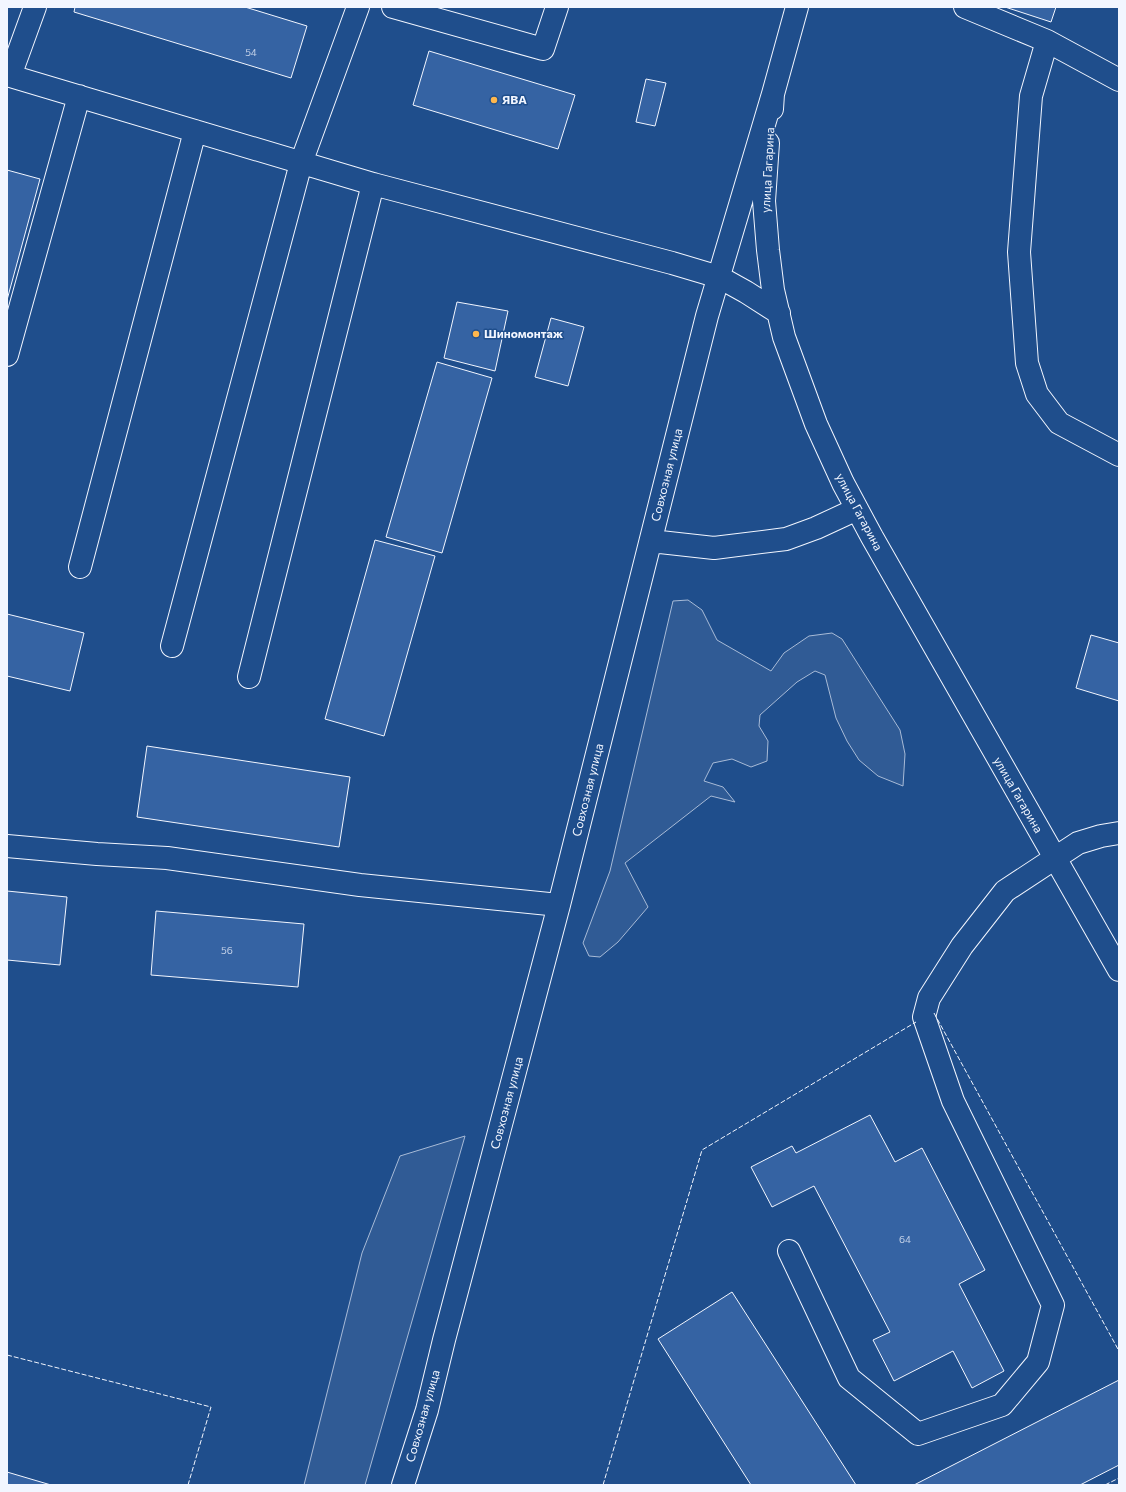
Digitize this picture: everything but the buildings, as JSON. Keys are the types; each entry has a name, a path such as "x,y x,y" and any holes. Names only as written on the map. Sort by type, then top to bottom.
{"street":[{"path":"34,7 9,75 373,184 672,263 719,277 779,313"},
{"path":"172,646 301,163 358,7"},
{"path":"393,7 543,49 557,7"},
{"name":"улица Гагарина","path":"797,7 773,94 764,201 773,290 784,337 816,424 843,483 1054,858 1119,970"},
{"path":"965,7 1047,41 1119,80"},
{"path":"1047,41 1030,96 1019,252 1027,364 1037,394 1059,423 1119,455"},
{"name":"Совхозная улица","path":"403,1485 427,1410 444,1340 559,905 708,316 773,94"},
{"path":"7,355 79,96"},
{"path":"80,567 195,131"},
{"path":"249,677 373,184"},
{"path":"650,541 714,548 786,538 816,528 857,509"},
{"path":"789,1251 849,1378 918,1434 1002,1405 1038,1362 1053,1305 953,1101 924,1017 929,998 962,946 1005,891 1078,843 1101,836 1119,833"},
{"path":"7,846 97,854 167,858 360,885 559,905"}],"shaded area":[{"path":"688,600 702,610 717,640 771,671 784,653 809,636 832,633 842,639 900,730 905,754 903,786 878,776 859,760 847,741 836,718 825,675 815,671 797,682 760,715 759,726 768,741 767,761 751,767 732,759 713,763 704,781 723,787 735,802 711,796 625,863 648,907 618,942 600,957 589,956 583,943 610,871 673,601"},
{"path":"465,1136 365,1485 304,1485 362,1253 400,1156"}],"fence":[{"path":"934,1013 1119,1351"},
{"path":"603,1485 702,1150 916,1022"},
{"path":"7,1355 211,1407 188,1485"},
{"path":"1105,1485 1119,1478"}],"place":[{"name":"ЯВА","path":"494,100"},
{"name":"Шиномонтаж","path":"476,334"}]}
